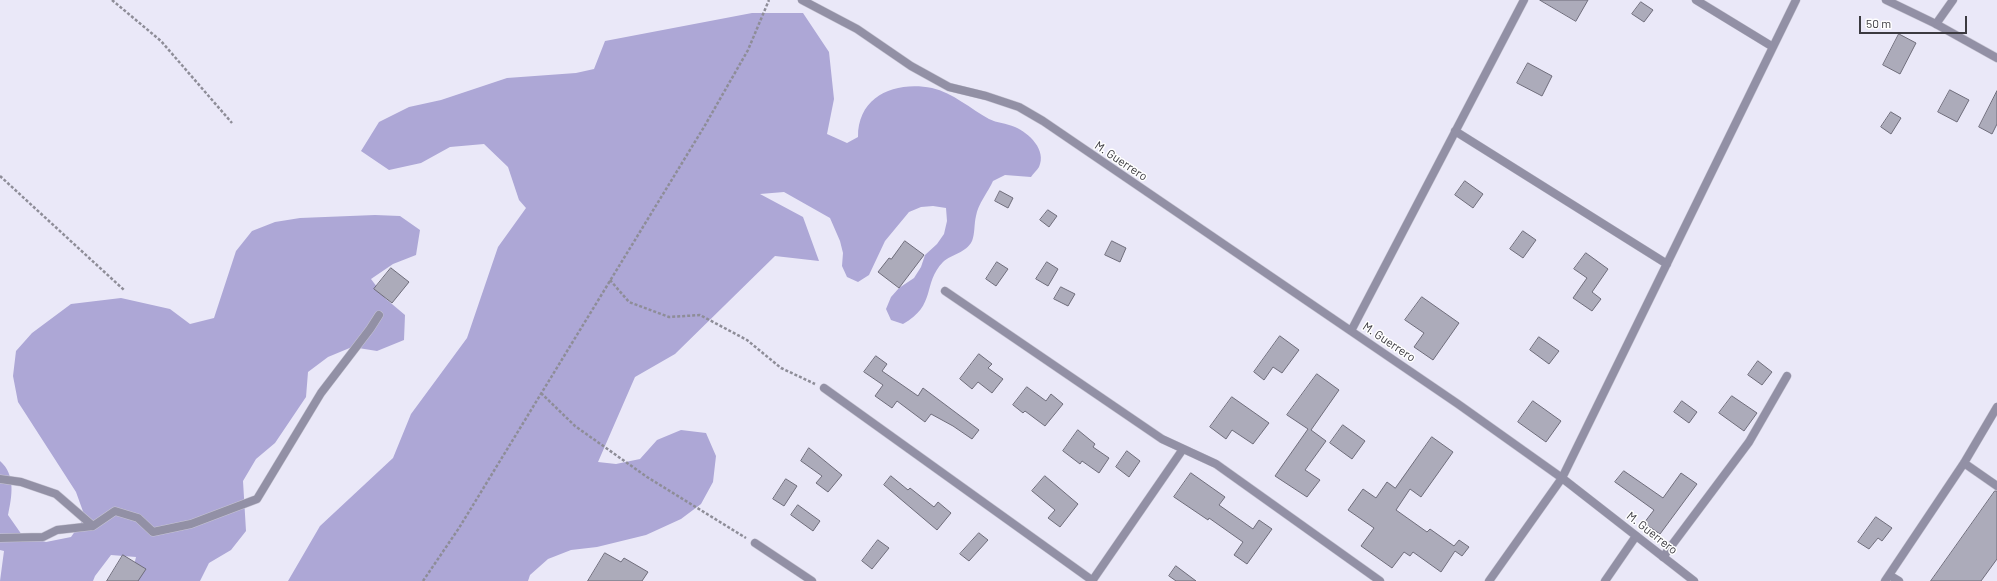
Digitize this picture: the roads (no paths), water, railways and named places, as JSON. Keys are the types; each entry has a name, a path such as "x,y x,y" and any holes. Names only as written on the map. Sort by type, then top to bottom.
{"street":[{"name":"M. Guerrero","path":"802,0 857,29 911,66 949,87 1019,107 1062,135 1458,404 1562,478 1694,581"},
{"path":"1351,331 1524,0"},
{"path":"1696,0 1773,47"},
{"path":"1489,581 1562,478 1796,0"},
{"path":"1886,0 1936,24 1997,58"},
{"path":"1936,24 1953,0"},
{"path":"1456,131 1667,264"},
{"path":"944,291 1162,439 1216,464 1380,581"},
{"path":"0,538 43,537 57,530 93,526 115,511 138,518 153,532 191,524 257,499 321,393 379,315"},
{"path":"1663,557 1749,442 1787,376"},
{"path":"824,388 1093,581 1184,449"},
{"path":"1899,581 1887,578 1964,463 1997,407"},
{"path":"1964,463 1997,486"},
{"path":"0,479 21,482 56,494 93,526"},
{"path":"1605,581 1636,536"},
{"path":"755,543 812,581"}]}
